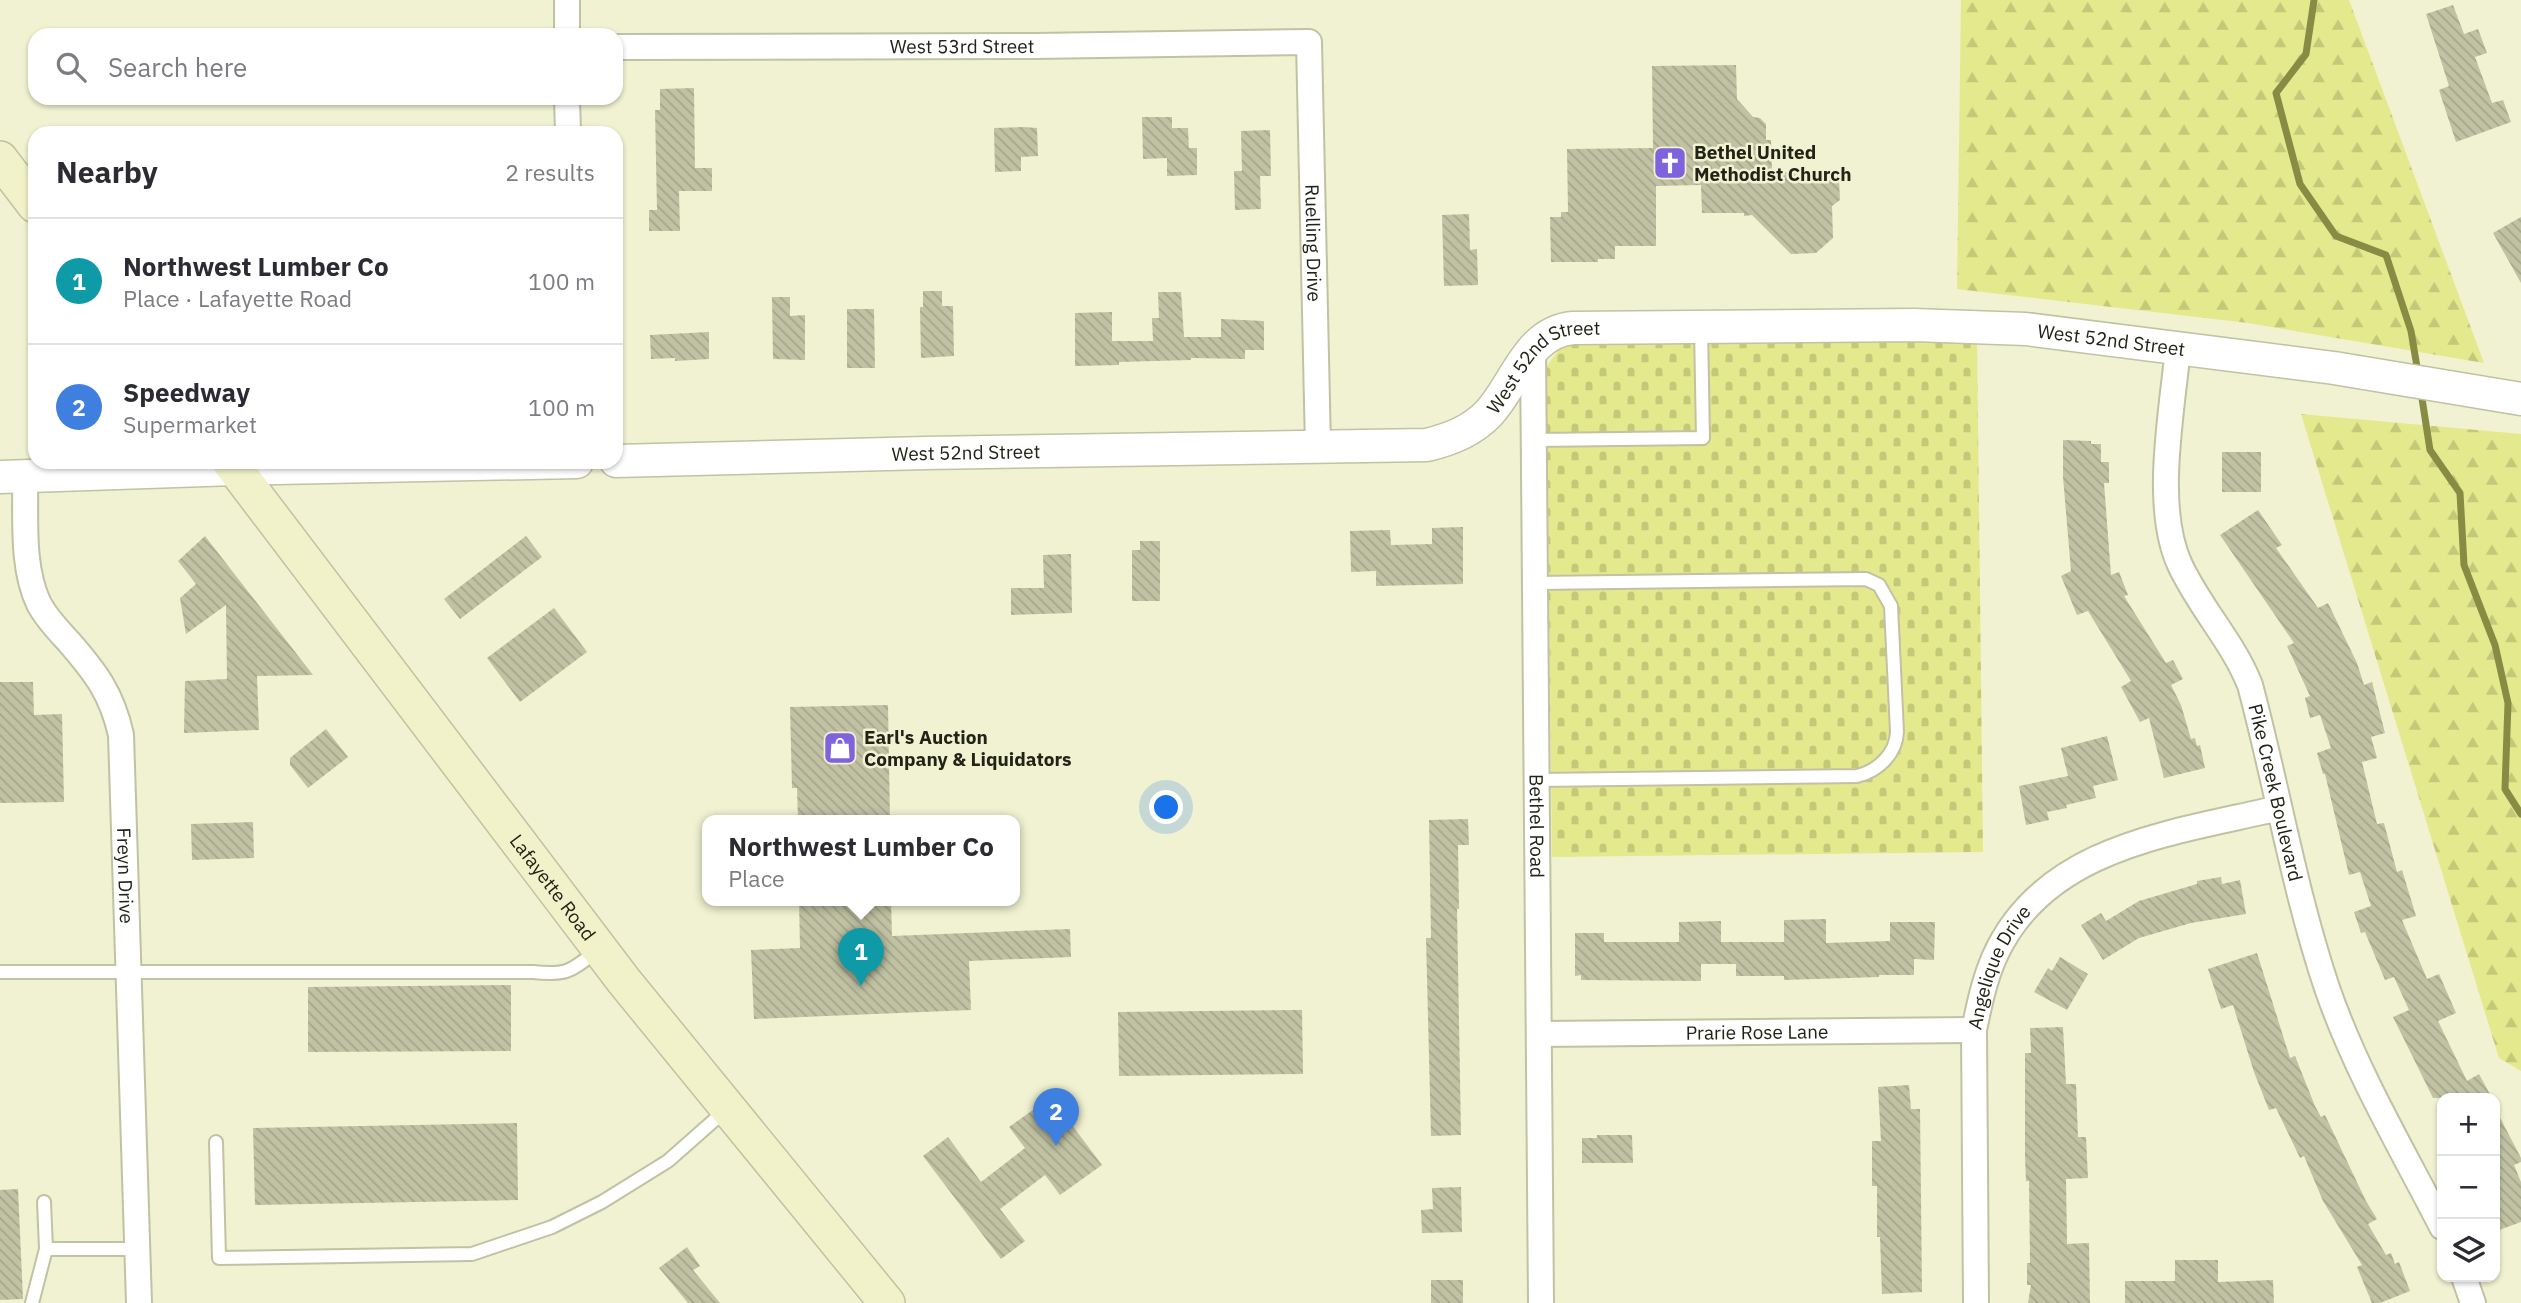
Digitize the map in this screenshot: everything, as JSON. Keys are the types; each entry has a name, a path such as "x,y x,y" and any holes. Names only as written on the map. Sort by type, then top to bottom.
{"main road":[{"path":"0,159 28,196"},
{"name":"Lafayette Road","path":"236,469 600,949 887,1303"}],"street":[{"path":"567,0 567,28"},
{"name":"West 53rd Street","path":"623,47 1035,46 1309,41"},
{"name":"Ruelling Drive","path":"1309,41 1318,447"},
{"path":"568,105 568,126"},
{"name":"West 52nd Street","path":"623,461 1427,445 1452,438 1476,425 1489,412 1533,350 1545,338 1565,328 1979,326 2026,329 2334,368 2521,399"},
{"name":"Pike Creek Boulevard","path":"2178,348 2165,488 2170,533 2180,566 2247,676 2312,937 2337,1014 2438,1219"},
{"name":"Bethel Road","path":"1533,350 1541,1303"},
{"path":"12,476 153,469"},
{"name":"Freyn Drive","path":"12,476 38,602 47,617 92,668 107,691 121,735 139,1303"},
{"name":"Angelique Drive","path":"1976,1303 1974,1030 1986,980 2001,943 2019,916 2056,881 2085,863 2129,844 2279,808"},
{"name":"Prarie Rose Lane","path":"1540,1034 1974,1030"},
{"path":"2466,1282 2473,1303"}],"lane":[{"path":"1535,440 1703,438 1701,328"},
{"path":"1536,583 1849,579 1872,582 1879,585 1891,606 1898,732 1896,742 1880,765 1857,776 1538,780"},
{"path":"0,972 533,972 556,975 571,971 600,949"},
{"path":"216,1142 219,1258 472,1254 552,1227 602,1202 668,1161 728,1108"},
{"path":"32,1303 46,1248 44,1202"},
{"path":"46,1248 139,1249"}],"green space":[{"path":"1961,0 2349,0 2484,363 2248,323 1957,289"},
{"path":"1977,338 1983,852 1552,857 1546,367 1564,343"},
{"path":"2301,414 2521,434 2521,1071 2499,1058"}],"building":[{"path":"2453,5 2464,34 2478,29 2487,53 2475,57 2492,103 2503,100 2511,122 2456,142 2439,90 2449,86 2426,14"},
{"name":"Bethel United Methodist Church","path":"1736,65 1737,99 1753,117 1760,118 1766,124 1766,140 1771,140 1772,172 1809,172 1809,180 1839,180 1840,200 1832,206 1833,238 1816,253 1791,254 1752,215 1702,213 1701,185 1656,186 1656,246 1615,246 1615,259 1598,259 1598,262 1551,262 1550,217 1561,217 1561,212 1568,212 1567,149 1653,148 1652,66"},
{"path":"694,88 695,168 712,168 712,191 679,191 680,231 649,231 649,210 657,210 655,110 660,110 660,89"},
{"path":"1142,117 1172,117 1172,128 1188,128 1189,148 1197,148 1197,175 1167,176 1167,158 1143,159"},
{"path":"994,128 1037,128 1038,156 1021,157 1021,171 995,172"},
{"path":"1270,130 1271,176 1260,176 1261,209 1235,210 1234,171 1242,171 1241,131"},
{"path":"1469,214 1470,250 1477,249 1478,285 1444,286 1442,215"},
{"path":"2521,217 2521,283 2493,233"},
{"path":"923,291 942,291 942,306 953,306 954,356 921,358 920,307 923,307"},
{"path":"1158,292 1181,292 1184,337 1221,337 1221,319 1264,321 1264,350 1245,350 1245,359 1191,358 1075,366 1075,313 1112,312 1112,341 1153,341 1152,318 1159,318"},
{"path":"772,297 790,297 790,316 805,315 805,360 773,359"},
{"path":"847,309 874,309 875,368 847,368"},
{"path":"709,332 709,359 651,359 650,335"},
{"path":"2063,440 2101,444 2101,462 2109,462 2109,483 2104,483 2111,575 2119,572 2128,595 2124,596 2166,663 2173,660 2183,679 2171,685 2181,705 2191,739 2195,738 2197,746 2200,745 2205,768 2164,778 2149,718 2140,722 2121,687 2131,681 2088,611 2077,615 2061,576 2071,571 2063,477"},
{"path":"2222,452 2261,452 2261,492 2222,492"},
{"path":"2258,510 2282,545 2276,548 2318,608 2328,603 2357,663 2364,685 2372,682 2385,733 2371,737 2377,758 2362,762 2377,824 2384,823 2397,872 2402,870 2416,916 2402,920 2427,979 2439,974 2456,1013 2438,1021 2467,1081 2479,1074 2489,1093 2437,1093 2437,1098 2433,1098 2393,1017 2409,1010 2394,977 2385,980 2365,932 2361,933 2354,912 2371,906 2360,872 2349,875 2325,774 2317,753 2331,748 2320,715 2310,718 2305,698 2310,696 2287,646 2294,643 2220,535"},
{"path":"1463,527 1463,584 1376,586 1376,571 1351,572 1350,531 1390,530 1391,545 1432,544 1432,528"},
{"path":"205,536 313,675 257,676 259,730 184,733 185,681 227,679 226,605 186,634 180,598 196,584 178,561"},
{"path":"526,536 542,557 460,619 444,599"},
{"path":"1140,541 1160,541 1160,601 1132,601 1132,550 1140,550"},
{"path":"1071,554 1072,613 1011,615 1011,588 1044,588 1043,555"},
{"path":"554,608 587,652 520,702 487,658"},
{"path":"0,682 33,682 34,715 62,714 64,802 0,803"},
{"name":"Earl's Auction Company & Liquidators","path":"888,705 890,815 798,815 797,788 792,788 790,707"},
{"path":"326,729 348,757 308,788 290,765 290,758"},
{"path":"2107,736 2118,780 2093,786 2096,798 2047,812 2049,820 2026,825 2019,786 2068,776 2061,748"},
{"path":"1468,819 1469,845 1458,845 1461,1135 1431,1136 1426,938 1431,938 1429,820"},
{"path":"253,822 254,858 192,860 191,824"},
{"path":"2221,877 2222,884 2240,880 2246,914 2191,923 2139,938 2103,960 2081,925 2101,913 2106,921 2139,901 2197,884 2197,881"},
{"path":"799,906 891,906 892,936 1070,929 1071,957 969,961 971,1010 754,1019 751,950 800,948"},
{"path":"1826,919 1826,943 1890,941 1890,922 1935,922 1934,960 1914,959 1914,975 1879,977 1784,980 1784,976 1736,976 1736,964 1701,964 1701,981 1581,980 1581,975 1575,976 1575,933 1604,933 1604,942 1679,942 1679,922 1721,921 1721,942 1784,942 1784,920"},
{"path":"2257,953 2290,1058 2295,1056 2315,1106 2321,1117 2325,1115 2377,1219 2368,1224 2386,1255 2391,1253 2395,1264 2399,1262 2410,1291 2380,1303 2372,1303 2357,1267 2362,1265 2323,1201 2304,1156 2300,1158 2276,1108 2269,1110 2233,1005 2221,1009 2208,969"},
{"path":"2060,957 2088,974 2067,1010 2034,992 2048,968 2052,971"},
{"path":"511,985 511,1051 308,1052 308,987"},
{"path":"1302,1010 1303,1074 1119,1076 1118,1012"},
{"path":"2063,1027 2066,1084 2076,1084 2078,1137 2086,1137 2088,1178 2066,1179 2067,1244 2089,1243 2090,1303 2028,1303 2031,1285 2027,1285 2027,1263 2030,1263 2029,1181 2026,1181 2025,1157 2025,1053 2031,1053 2030,1028"},
{"path":"1909,1085 1911,1109 1920,1109 1922,1292 1882,1294 1880,1237 1877,1237 1877,1186 1872,1186 1872,1141 1881,1141 1878,1087"},
{"path":"1051,1097 1102,1165 1060,1195 1045,1175 1000,1209 1025,1241 1001,1259 923,1156 948,1137 981,1182 1025,1148 1009,1127"},
{"path":"2500,1118 2521,1158 2521,1162 2514,1165 2521,1182 2521,1222 2500,1230"},
{"path":"517,1123 518,1200 255,1205 253,1128"},
{"path":"1597,1135 1632,1135 1633,1163 1582,1163 1582,1138 1597,1138"},
{"path":"1461,1187 1462,1232 1422,1233 1421,1210 1433,1209 1432,1188"},
{"path":"18,1189 23,1299 0,1300 0,1190"},
{"path":"687,1247 700,1266 693,1270 720,1303 688,1303 659,1268"},
{"path":"2175,1260 2218,1260 2218,1282 2273,1280 2274,1303 2125,1303 2125,1281 2175,1281"},
{"path":"1431,1280 1463,1280 1463,1303 1431,1303"}],"waterway":[{"path":"2314,0 2306,54 2276,93 2300,184 2336,236 2386,255 2411,331 2418,373"},
{"path":"2421,392 2430,450 2460,493 2464,565 2495,645 2508,703 2505,789 2521,814"}],"place":[{"name":"Bethel United Methodist Church","path":"1670,163"},
{"name":"Earl's Auction Company & Liquidators","path":"840,748"},
{"name":"Northwest Lumber Co","path":"861,986"},
{"name":"Speedway","path":"1056,1146"}]}
